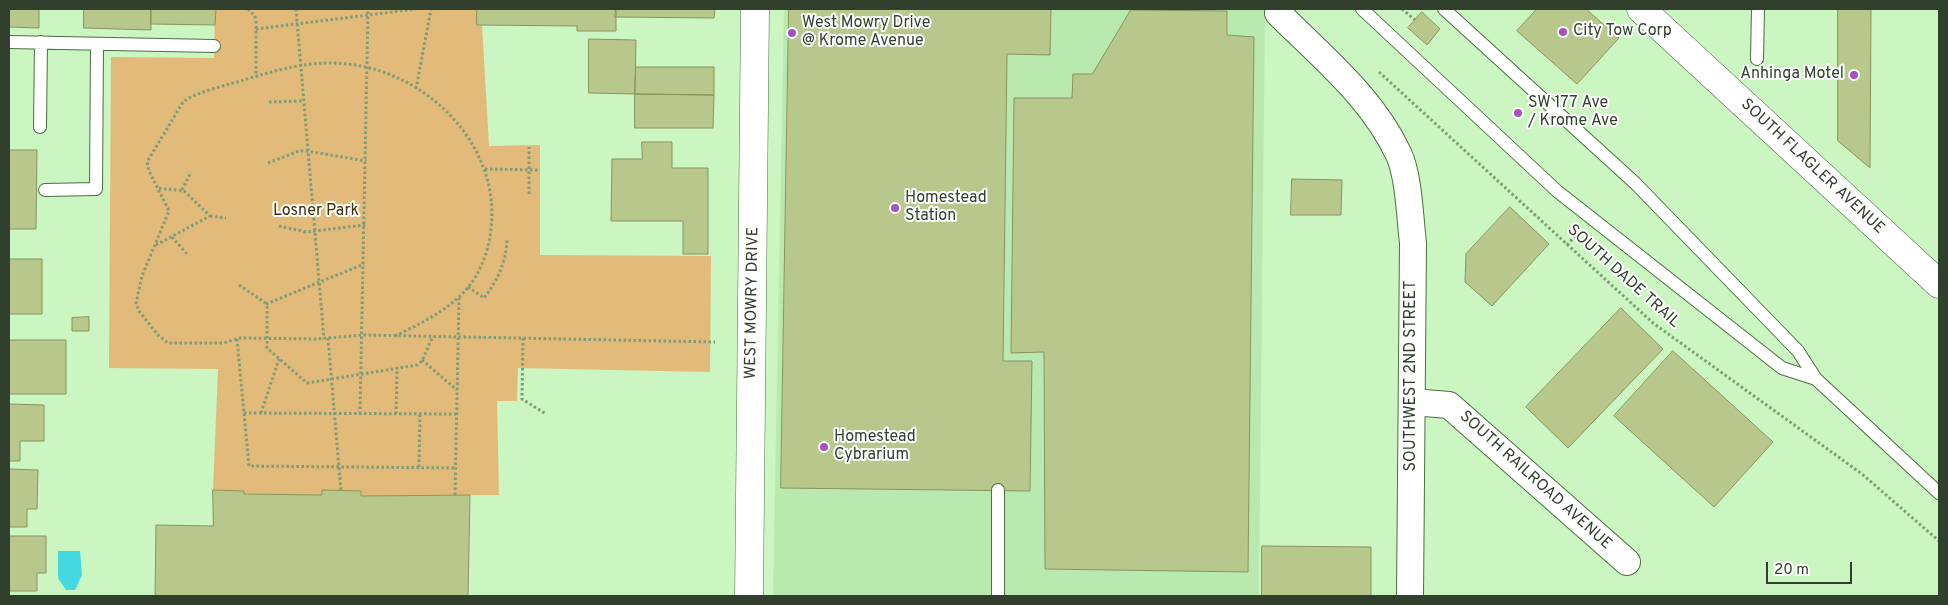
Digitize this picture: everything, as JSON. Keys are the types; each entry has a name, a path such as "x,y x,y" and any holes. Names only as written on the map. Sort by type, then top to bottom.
{"street":[{"name":"WEST MOWRY DRIVE","path":"749,596 755,9"},
{"name":"SOUTH FLAGLER AVENUE","path":"1641,9 1939,284"},
{"name":"SOUTHWEST 2ND STREET","path":"1278,13 1370,105 1400,157 1409,202 1413,243 1410,596"},
{"name":"SOUTH RAILROAD AVENUE","path":"1412,402 1450,405 1627,562"}],"lane":[{"path":"1362,9 1586,216 1782,368 1816,379"},
{"path":"1444,9 1635,184 1798,351 1816,379 1939,493"},
{"path":"1757,58 1758,9"},
{"path":"9,42 214,46"},
{"path":"40,127 41,42"},
{"path":"45,190 96,189 97,44"},
{"path":"998,490 998,596"}],"path":[{"path":"248,9 255,16 256,76"},
{"path":"296,9 318,283 332,381 340,491"},
{"path":"360,414 368,9"},
{"path":"256,29 416,9"},
{"path":"416,89 431,9"},
{"path":"1402,9 1415,20"},
{"path":"395,336 424,322 459,297 468,287 485,258 490,242 492,200 485,169 471,141 449,113 416,89 390,75 368,68 331,63 300,66 256,76 183,102 147,162 148,171 169,211 142,276 136,302 139,311 158,335 168,343 223,343 237,339 326,338 363,335 395,336 433,336 715,342"},
{"name":"SOUTH DADE TRAIL","path":"1373,66 1666,334 1862,474 1939,541"},
{"path":"269,102 303,101"},
{"path":"528,194 529,147"},
{"path":"268,164 299,152 307,151 366,161"},
{"path":"485,169 540,170"},
{"path":"182,190 190,174"},
{"path":"158,188 182,190 210,216 226,218"},
{"path":"155,245 210,216"},
{"path":"278,226 314,231 365,225"},
{"path":"1568,244 1577,234"},
{"path":"172,237 187,254"},
{"path":"468,287 484,298 502,268 506,256 507,240"},
{"path":"266,304 364,264"},
{"path":"239,285 266,304"},
{"path":"455,495 459,297"},
{"path":"266,304 267,348 307,383 332,381 418,365 433,336"},
{"path":"523,338 522,399 546,414"},
{"path":"237,339 249,466 456,468"},
{"path":"261,413 279,359"},
{"path":"422,360 457,391"},
{"path":"396,414 397,370"},
{"path":"244,413 457,414"},
{"path":"419,467 420,414"}],"shaded area":[{"path":"784,9 1265,9 1259,596 773,596"}],"green space":[{"name":"Losner Park","path":"215,9 477,9 477,25 482,25 489,146 540,145 540,255 711,256 710,372 518,368 517,401 497,401 499,495 361,496 361,491 323,490 322,495 244,494 244,491 213,490 218,369 109,368 111,57 214,58"}],"water":[{"path":"58,551 80,551 82,575 75,590 66,590 58,578"}],"building":[{"path":"9,9 39,9 39,28 9,27"},
{"path":"84,9 151,9 151,30 84,28"},
{"path":"151,9 216,9 215,25 151,24"},
{"path":"477,9 616,9 616,31 577,31 577,26 477,25"},
{"path":"616,9 715,9 714,18 615,17"},
{"name":"Homestead Station","path":"789,9 1051,9 1050,55 1007,54 1003,361 1032,361 1030,491 781,488"},
{"path":"1537,9 1586,9 1619,38 1577,84 1517,31"},
{"name":"Anhinga Motel","path":"1838,9 1871,9 1870,168 1838,141"},
{"path":"1131,10 1227,11 1227,35 1254,37 1248,572 1045,569 1044,352 1011,353 1014,98 1072,98 1073,74 1092,74"},
{"path":"1422,12 1440,29 1427,45 1408,28"},
{"path":"589,39 636,40 635,94 589,93"},
{"path":"636,67 714,67 714,95 635,94"},
{"path":"635,94 714,95 713,128 635,128"},
{"path":"642,142 672,142 672,168 708,168 708,254 683,254 683,221 611,221 612,159 642,159"},
{"path":"9,150 37,150 36,229 9,229"},
{"path":"1292,179 1342,180 1341,215 1291,215"},
{"path":"1510,207 1549,244 1492,306 1465,282 1466,254"},
{"path":"9,259 42,259 42,314 9,314"},
{"path":"1621,308 1663,349 1568,448 1526,407"},
{"path":"89,317 89,331 72,331 72,318"},
{"path":"9,340 66,340 66,394 9,394"},
{"path":"1673,351 1773,442 1714,507 1614,416"},
{"path":"9,404 44,405 44,441 20,441 20,461 9,461"},
{"path":"9,469 38,470 37,509 27,509 27,527 9,527"},
{"path":"213,490 244,491 244,494 322,495 322,490 361,491 361,496 470,495 468,596 155,596 156,525 213,526"},
{"path":"9,536 46,536 46,573 37,573 37,591 9,591"},
{"path":"1262,546 1371,547 1371,596 1262,596"}],"place":[{"name":"City Tow Corp","path":"1563,32"},
{"name":"West Mowry Drive @ Krome Avenue","path":"792,33"},
{"name":"Anhinga Motel","path":"1854,75"},
{"name":"SW 177 Ave / Krome Ave","path":"1518,113"},
{"name":"Homestead Station","path":"895,208"},
{"name":"Homestead Cybrarium","path":"824,447"}]}
